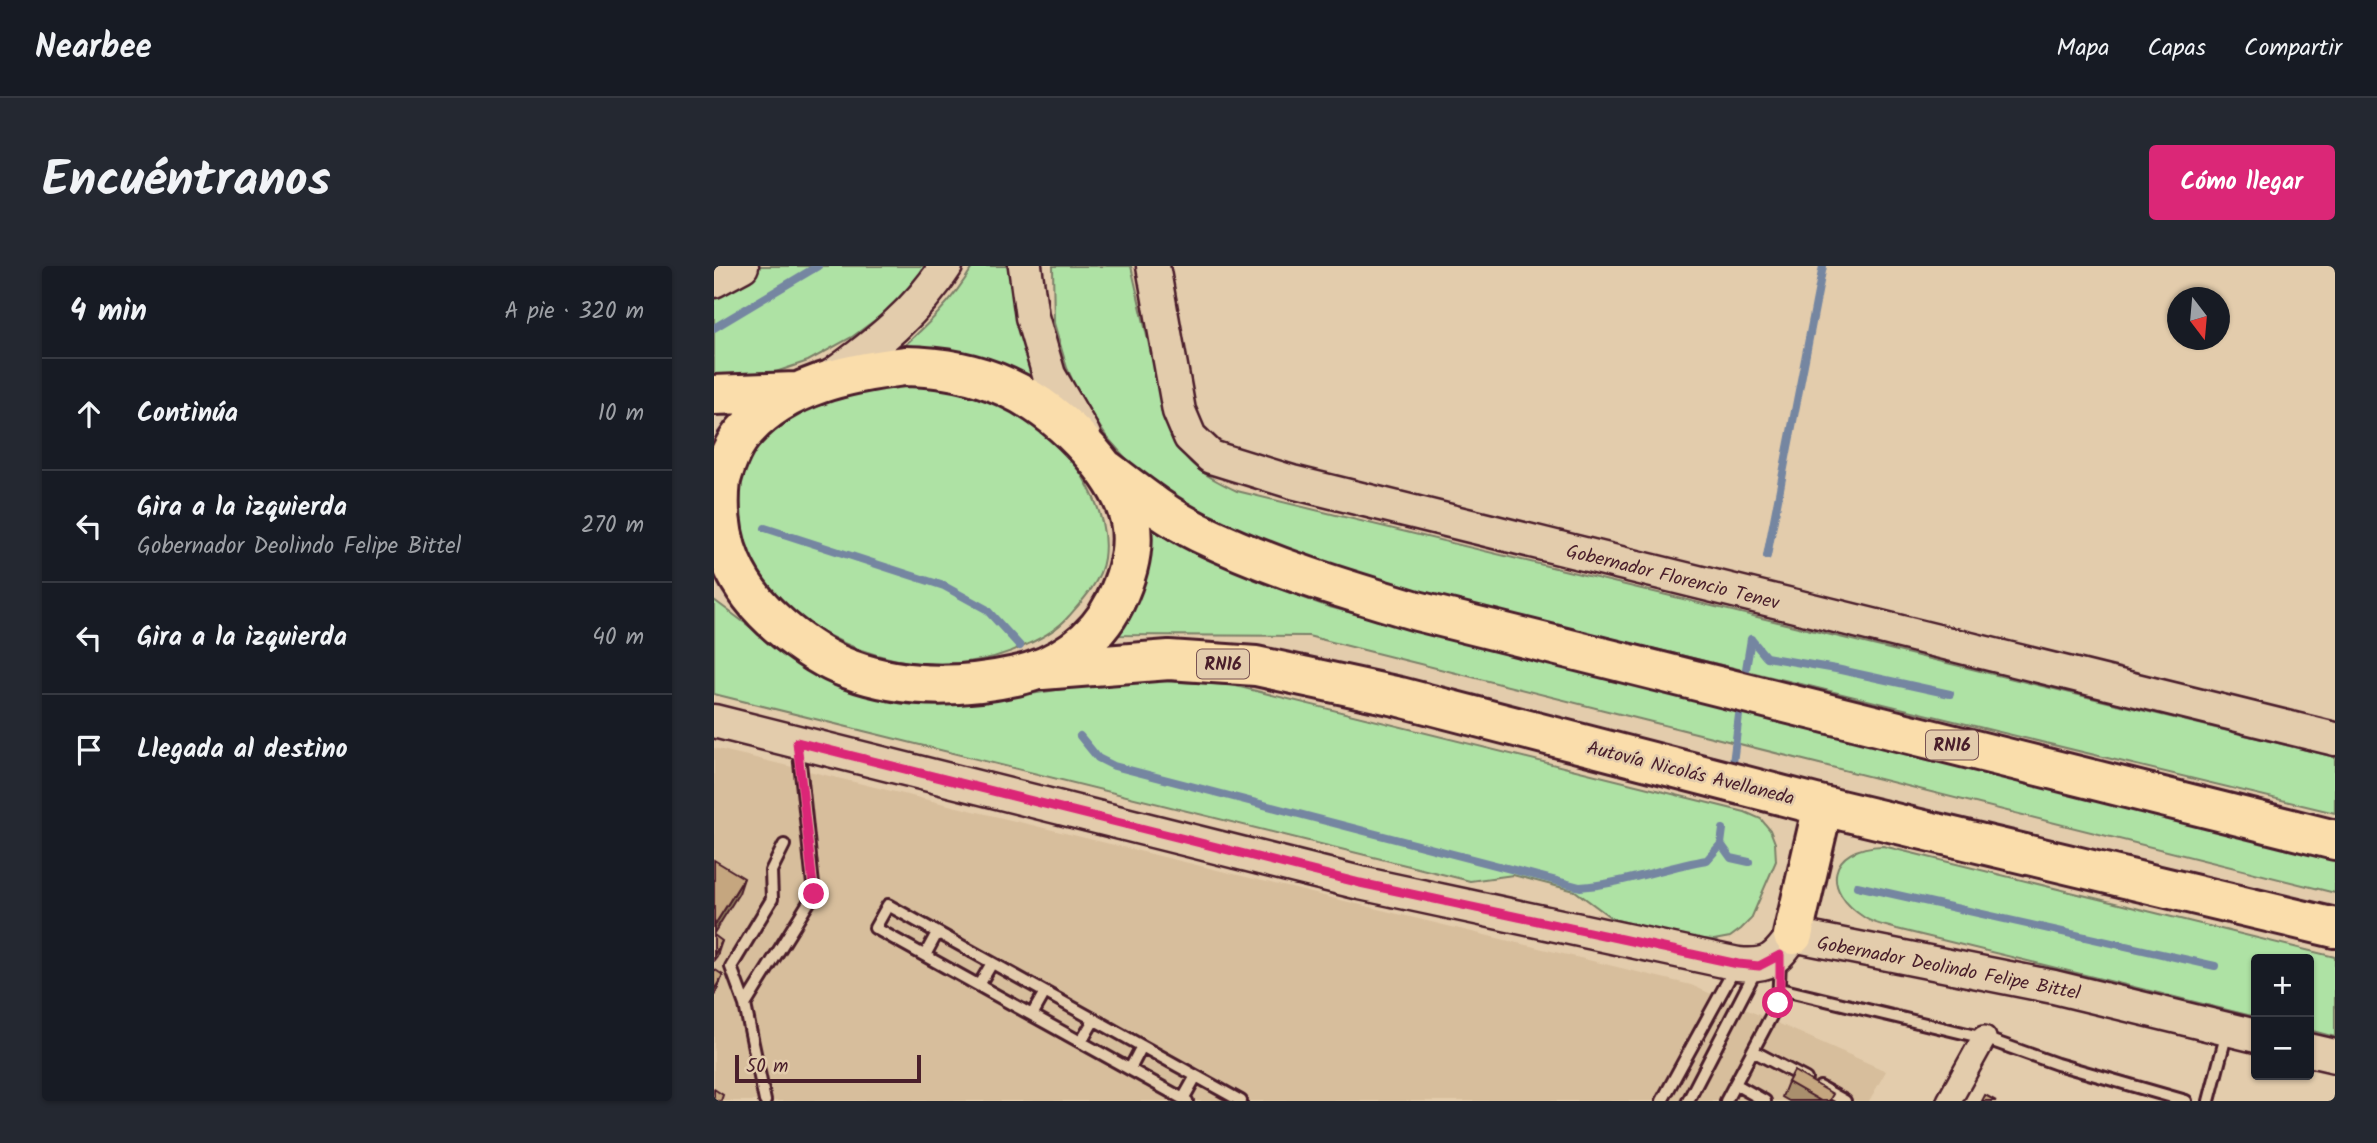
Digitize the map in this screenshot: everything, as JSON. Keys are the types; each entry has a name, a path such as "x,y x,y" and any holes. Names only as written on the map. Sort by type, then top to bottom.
{"highway":[{"name":"RN16","path":"714,395 811,387 874,369 905,366 959,370 1004,385 1029,398 1069,427 1103,465 1123,496 1130,514 1132,537 1128,573 1103,622 1078,647 1042,670 953,685 917,684 849,669 802,645 755,604 714,579"},
{"name":"RN16","path":"755,604 738,583 724,557 717,532 719,488 729,458 742,435 769,409 811,387"},
{"name":"RN16","path":"1103,465 1159,509 1199,533 1296,575 1405,608 2335,841"},
{"name":"Autovía Nicolás Avellaneda","path":"1042,670 1169,660 1256,666 1400,697 1823,806 2335,928"},
{"path":"1767,955 1823,806"}],"street":[{"path":"714,281 742,266"},
{"path":"811,387 874,346 934,285 946,266"},
{"path":"1025,266 1032,317 1049,375 1103,465"},
{"name":"Gobernador Florencio Tenev","path":"1153,266 1179,411 1190,437 1211,457 1292,482 2335,739"},
{"name":"Gobernador Deolindo Felipe Bittel","path":"714,721 1360,883 1767,955 2054,987 2242,1033"},
{"path":"1949,1101 1983,1038"},
{"path":"2314,1050 2335,1056"}],"lane":[{"path":"745,1005 814,894 797,742"},
{"path":"765,1101 745,1005 731,967 772,899 771,871 784,845"},
{"path":"1195,1076 1185,1100 875,928 888,905 1241,1101"},
{"path":"925,955 937,933"},
{"path":"1726,1101 1778,1003 1780,989 1767,955"},
{"path":"1662,1101 1767,955"},
{"path":"1688,1101 1767,955"},
{"path":"979,985 992,963"},
{"path":"1780,989 1983,1038 2057,1064 2186,1101"},
{"path":"1032,1015 1045,992"},
{"path":"1082,1042 1094,1020"},
{"path":"2209,1101 2242,1033"},
{"path":"1130,1069 1142,1046"},
{"path":"1753,1051 1844,1101"},
{"path":"1735,1084 1765,1101"}],"shaded area":[{"path":"714,748 1691,985 1886,1071 1869,1101 714,1101"}],"green space":[{"path":"758,266 931,266 894,306 852,337 808,361 764,376 714,384 714,292"},
{"path":"973,266 1011,266 1041,394 893,356 947,303"},
{"path":"1053,266 1131,266 1167,424 1173,437 1186,458 1202,472 1237,491 2335,757 2335,813 1366,579 1297,558 1180,502 1136,470 1106,436 1080,397 1067,368 1054,323"},
{"path":"883,383 948,386 1001,403 1041,428 1071,459 1093,497 1101,518 1104,558 1096,582 1086,596 1065,621 1049,633 995,657 962,663 928,664 894,659 861,650 830,636 802,618 755,572 743,541 738,506 740,475 752,451 787,413"},
{"path":"1132,507 1217,559 1271,586 1329,607 2335,859 2335,893 1308,636 1104,635"},
{"path":"714,600 789,656 910,702 972,703 1102,683 1160,681 1232,685 1745,812 1761,819 1770,830 1775,843 1776,861 1751,919 1730,937 1714,940 1692,938 1613,919 1575,891 1513,875 1470,881 714,694"},
{"path":"1883,846 2335,957 2335,1037 2314,1031 2314,954 2251,954 2251,1016 1872,922 1851,907 1841,895 1836,883 1836,872 1841,862 1865,848"}],"building":[{"path":"714,860 744,878 714,926"},
{"path":"714,935 722,941 714,955"},
{"path":"714,969 723,975 714,990"},
{"path":"1794,1071 1833,1094 1829,1101 1821,1101 1788,1082"},
{"path":"714,1089 723,1095 721,1101 714,1101"},
{"path":"1985,1095 1996,1101 1982,1101"}],"waterway":[{"path":"714,328 818,266"},
{"path":"1767,556 1823,266"},
{"path":"765,528 944,586 986,609 1020,646"},
{"path":"1751,639 1766,657 1950,694"},
{"path":"1745,675 1751,639"},
{"path":"1732,771 1739,715"},
{"path":"1080,736 1098,758 1114,766 1580,887 1612,883 1707,860 1721,844 1723,829"},
{"path":"1721,844 1731,858 1749,862"},
{"path":"1857,886 2215,966"}],"route":[{"path":"814,894 797,742 1360,883 1738,964 1759,966 1780,955 1778,1003"}]}
